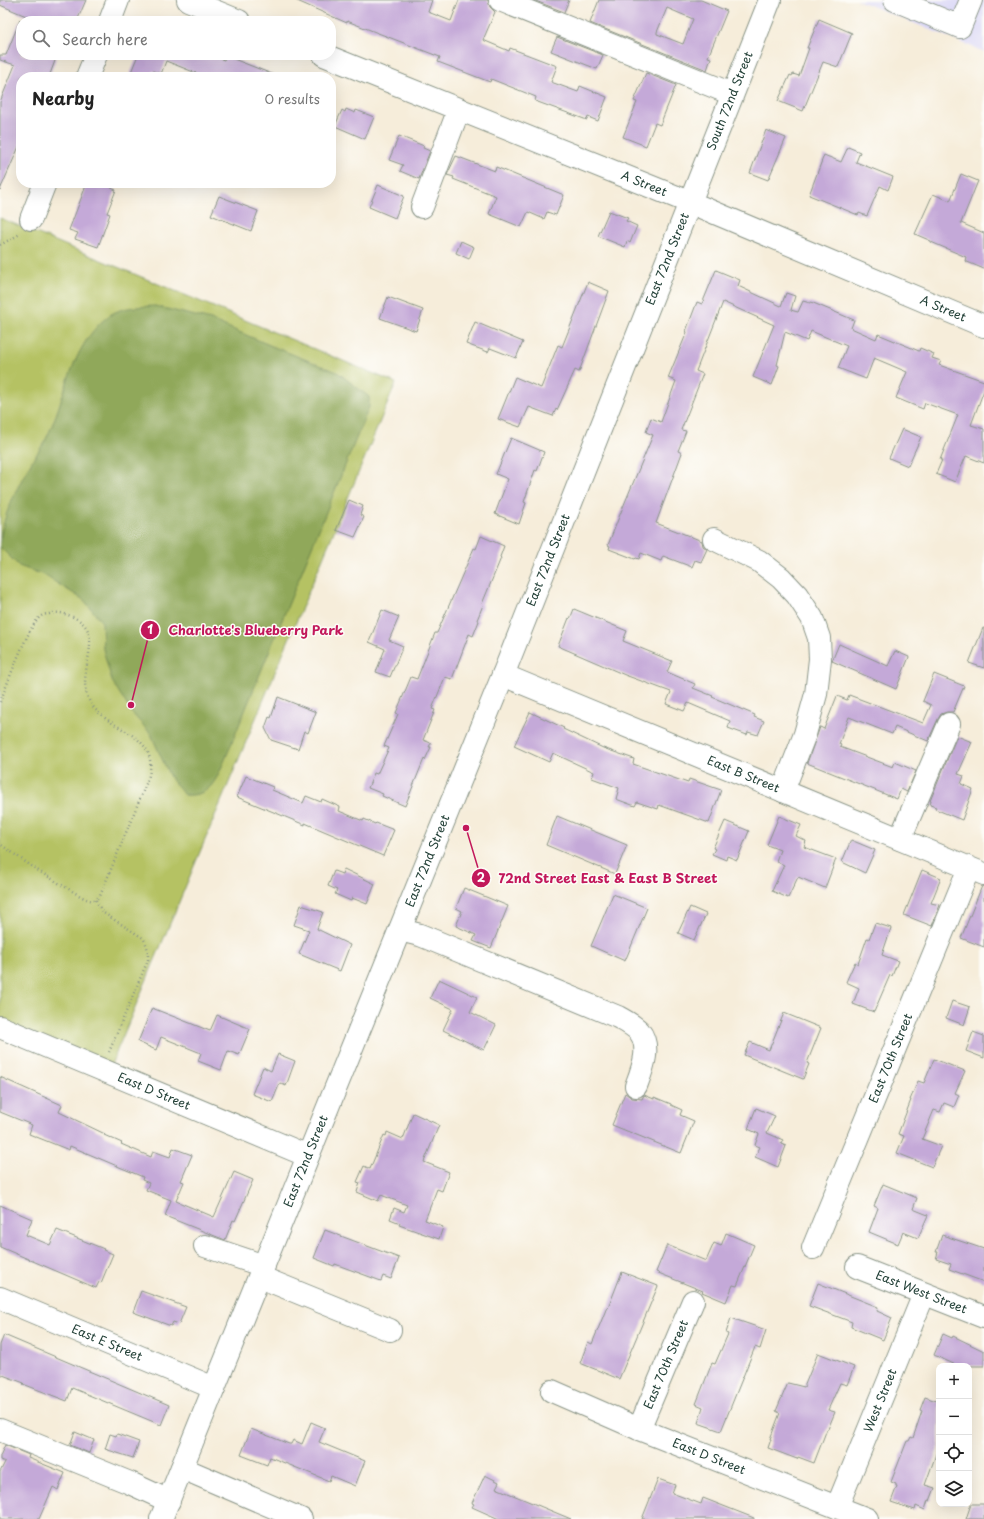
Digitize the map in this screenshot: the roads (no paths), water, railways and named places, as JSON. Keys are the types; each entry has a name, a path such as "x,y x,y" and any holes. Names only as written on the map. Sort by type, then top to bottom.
{"street":[{"path":"112,16 118,0"},
{"path":"188,0 213,5 231,16"},
{"path":"500,0 732,94"},
{"name":"South 72nd Street","path":"689,202 770,0"},
{"path":"895,0 960,27 971,0"},
{"path":"90,72 94,60"},
{"name":"A Street","path":"336,60 689,202 984,326"},
{"path":"422,207 459,109"},
{"path":"31,219 43,188"},
{"name":"East 72nd Street","path":"165,1510 503,675 689,202"},
{"path":"714,539 759,560 781,578 797,595 812,618 819,638 820,659 816,694 805,734 783,791"},
{"name":"East B Street","path":"503,675 977,871"},
{"path":"900,839 949,724"},
{"name":"East 70th Street","path":"812,1248 977,871"},
{"path":"400,930 420,934 618,1017 628,1023 640,1032 645,1046 644,1063 636,1086"},
{"name":"East D Street","path":"0,1027 308,1156"},
{"path":"205,1246 390,1330"},
{"name":"East West Street","path":"858,1267 984,1318"},
{"name":"West Street","path":"837,1507 924,1294"},
{"name":"East E Street","path":"0,1298 214,1388"},
{"name":"East 70th Street","path":"639,1428 693,1302"},
{"name":"East D Street","path":"552,1391 639,1428 867,1519"},
{"path":"0,1430 123,1480 165,1510"},
{"path":"182,1468 301,1519"}],"place":[{"name":"Charlotte's Blueberry Park","path":"131,705"},
{"name":"72nd Street East & East B Street","path":"466,828"}]}
